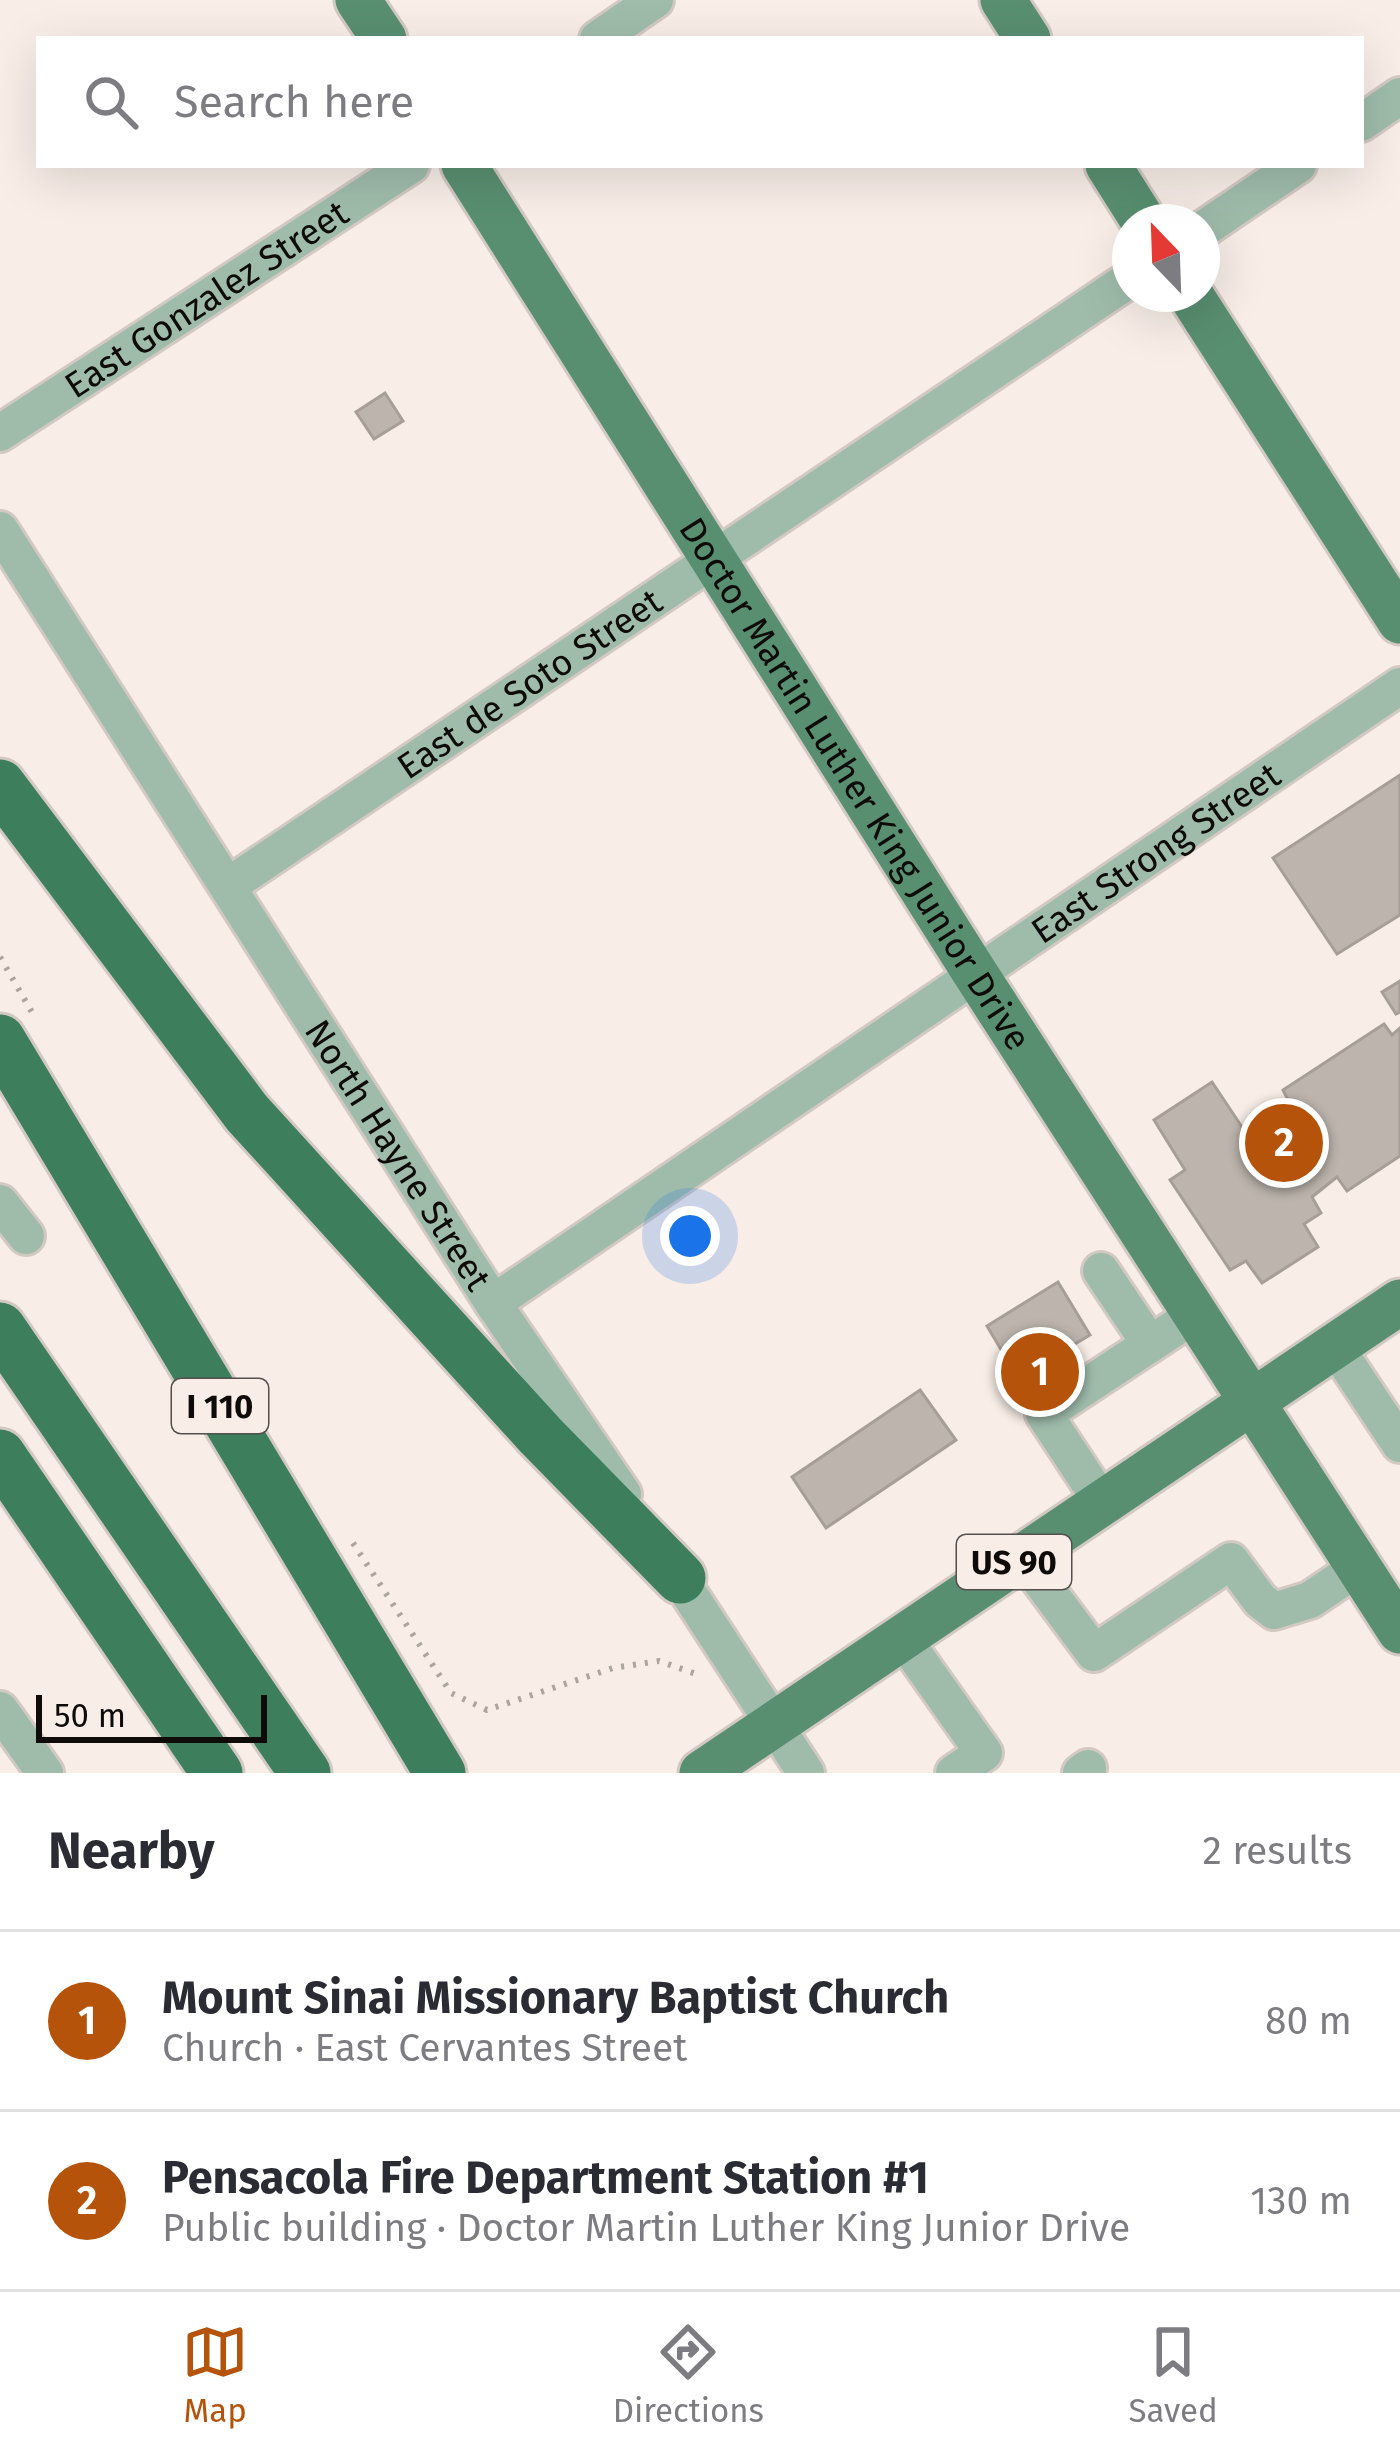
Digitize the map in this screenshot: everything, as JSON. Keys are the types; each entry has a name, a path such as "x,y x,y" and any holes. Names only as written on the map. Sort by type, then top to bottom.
{"highway":[{"path":"0,785 247,1113 540,1435 680,1578"},
{"name":"I 110","path":"17,1028 440,1773"},
{"path":"0,1328 305,1773"},
{"path":"0,1455 218,1773"}],"main road":[{"path":"358,0 381,36"},
{"path":"1003,0 1026,36"},
{"name":"Doctor Martin Luther King Junior Drive","path":"466,168 975,973 1253,1401 1378,1577 1400,1631"},
{"path":"1110,168 1133,204"},
{"path":"1202,312 1400,621"},
{"name":"US 90","path":"702,1773 1400,1302"}],"street":[{"path":"602,36 656,0"},
{"path":"1364,120 1400,96"},
{"name":"East Gonzalez Street","path":"0,433 406,168"},
{"path":"1220,218 1294,168"},
{"name":"East de Soto Street","path":"228,886 1112,291"},
{"name":"North Hayne Street","path":"0,530 493,1303 806,1773"},
{"name":"East Strong Street","path":"493,1303 1400,686"},
{"path":"0,1203 26,1236"},
{"path":"1101,1271 1150,1344"},
{"path":"1102,1502 1044,1414 1196,1314"},
{"path":"1335,1346 1386,1392 1400,1444"},
{"path":"1022,1556 1094,1653 1231,1561 1274,1611 1378,1577"},
{"path":"902,1637 984,1753 954,1773"},
{"path":"0,1710 44,1773"}],"path":[{"path":"0,957 17,1028"},
{"path":"352,1541 451,1693 487,1709 613,1668 659,1660 707,1677"}],"building":[{"path":"385,393 403,421 374,439 356,412"},
{"path":"1400,775 1400,915 1337,954 1273,858"},
{"path":"1400,981 1400,1012 1396,1014 1382,992"},
{"path":"1384,1024 1392,1035 1400,1028 1400,1156 1347,1191 1337,1177 1312,1197 1321,1213 1304,1224 1318,1247 1262,1283 1246,1261 1230,1270 1170,1180 1185,1170 1154,1120 1212,1082 1244,1130 1259,1120 1264,1127 1292,1108 1283,1090"},
{"path":"1058,1282 1090,1335 1018,1378 987,1326"},
{"path":"920,1390 956,1440 826,1528 792,1477"}],"place":[{"name":"Pensacola Fire Department Station #1","path":"1284,1143"},
{"name":"Mount Sinai Missionary Baptist Church","path":"1040,1372"}]}
